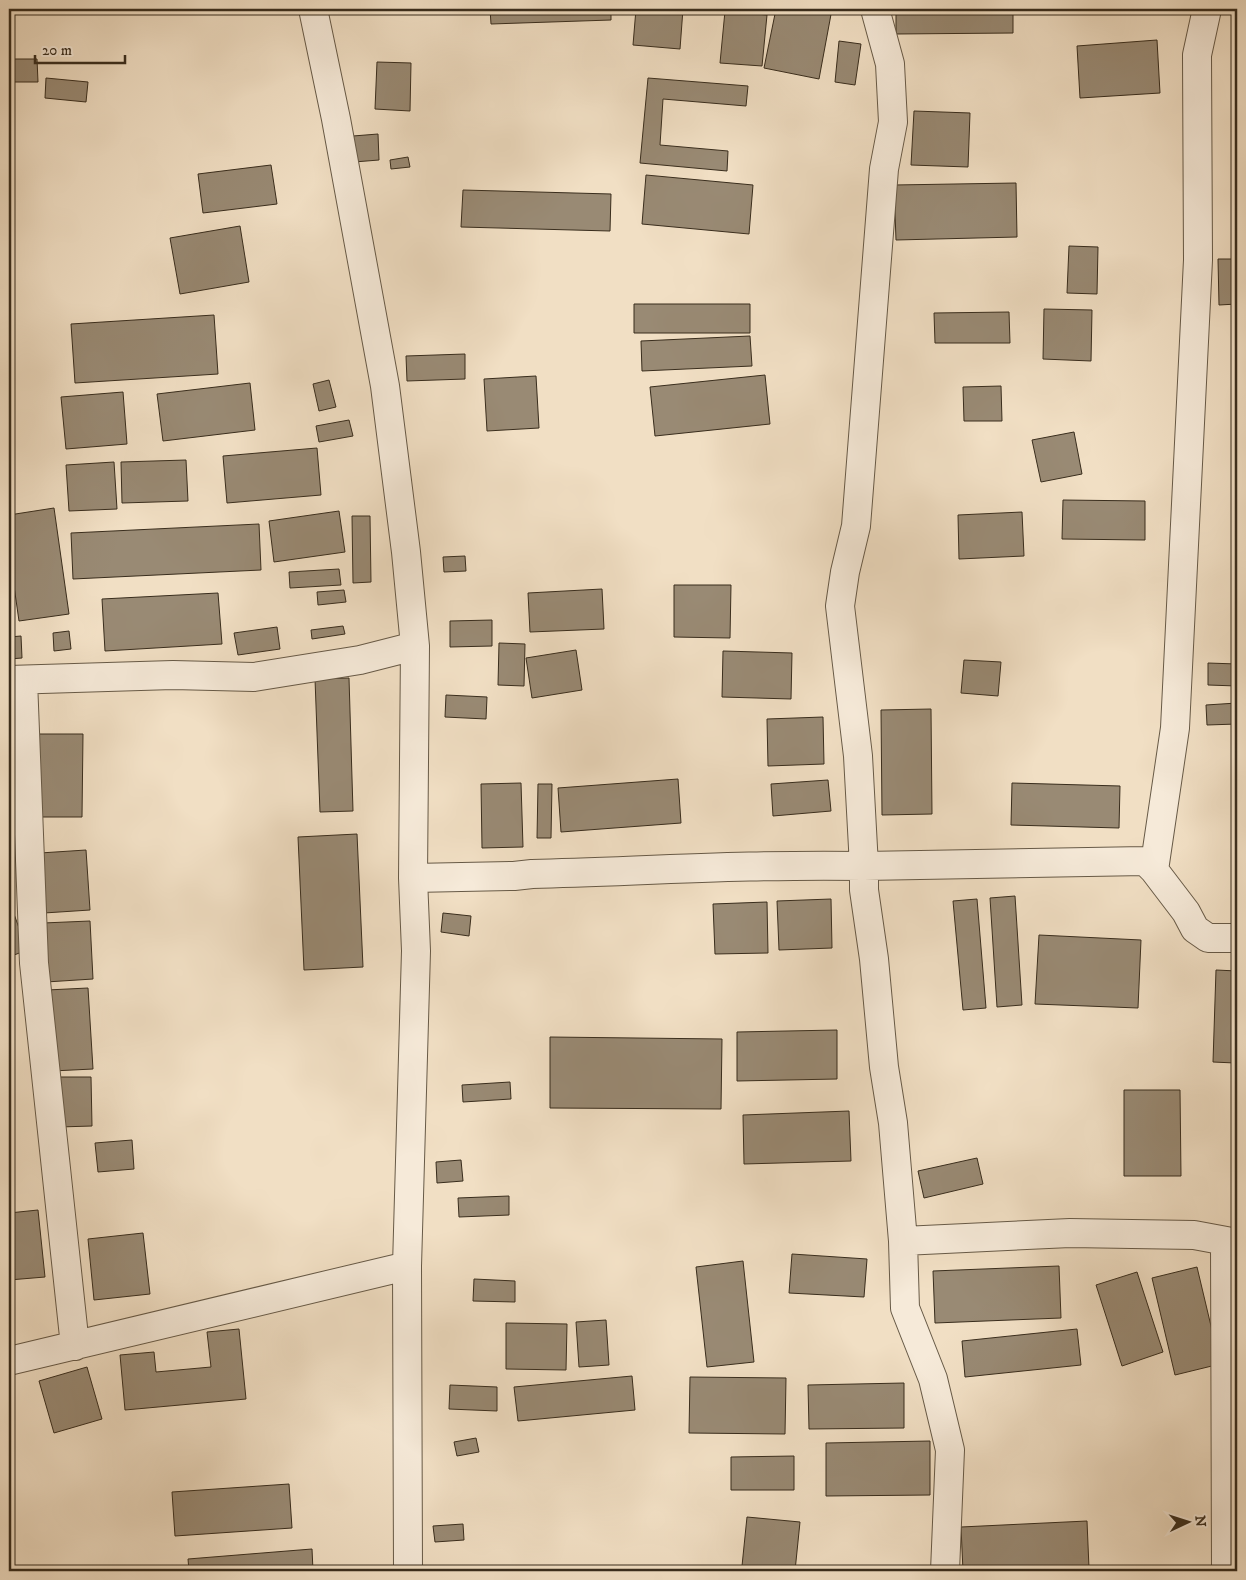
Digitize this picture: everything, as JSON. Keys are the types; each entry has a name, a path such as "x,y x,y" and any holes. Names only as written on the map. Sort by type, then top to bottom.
{"street":[{"path":"313,9 358,232 385,386 405,543 415,646 413,878 416,951 407,1266 408,1571"},
{"path":"875,9 890,64 893,122 883,178 856,526 845,572 840,606 858,756 864,890 874,959 884,1067 893,1124 903,1241 906,1308 933,1379 950,1450 945,1571"},
{"path":"1154,870 1175,728 1198,260 1196,55 1207,9"},
{"path":"75,1346 34,963 16,680 173,675 254,677 360,660 415,646"},
{"path":"413,878 514,876 662,868 1145,860 1186,912 1195,929 1208,938 1237,938"},
{"path":"903,1241 1070,1233 1152,1236 1194,1235 1231,1242 1226,1571"},
{"path":"9,1361 407,1266"}],"building":[{"path":"384,9 404,9 404,11 384,12"},
{"path":"490,9 611,9 611,20 491,24"},
{"path":"636,9 683,9 680,49 633,45"},
{"path":"776,9 832,9 819,79 764,68"},
{"path":"896,9 1013,9 1013,33 896,34"},
{"path":"725,11 767,15 762,66 720,63"},
{"path":"1157,40 1160,93 1080,98 1077,46"},
{"path":"839,41 861,44 855,85 835,82"},
{"path":"10,59 37,59 38,82 10,82"},
{"path":"377,62 411,63 410,111 375,109"},
{"path":"46,78 88,82 86,102 45,98"},
{"path":"648,78 748,86 746,106 663,99 660,145 728,151 727,171 640,163"},
{"path":"914,111 970,113 968,167 911,165"},
{"path":"378,134 379,160 354,162 353,136"},
{"path":"408,157 410,167 391,169 390,160"},
{"path":"271,165 277,204 203,213 198,174"},
{"path":"646,175 753,185 749,234 642,224"},
{"path":"1016,183 1017,237 896,240 894,185"},
{"path":"463,190 611,194 610,231 461,227"},
{"path":"240,226 249,282 180,294 170,238"},
{"path":"1069,246 1098,247 1097,294 1067,293"},
{"path":"1218,259 1237,259 1237,304 1219,305"},
{"path":"634,304 750,304 750,333 634,333"},
{"path":"1044,309 1092,310 1091,361 1043,359"},
{"path":"1009,312 1010,343 935,343 934,313"},
{"path":"214,315 218,374 75,383 71,324"},
{"path":"750,336 752,366 642,371 641,341"},
{"path":"465,354 465,379 407,381 406,356"},
{"path":"765,375 770,424 655,436 650,387"},
{"path":"536,376 539,428 487,431 484,379"},
{"path":"329,380 336,407 319,411 313,384"},
{"path":"250,383 255,430 163,441 157,394"},
{"path":"1001,386 1002,421 964,421 963,387"},
{"path":"123,392 127,444 66,449 61,397"},
{"path":"349,420 353,436 319,442 316,426"},
{"path":"1074,432 1082,474 1041,482 1032,440"},
{"path":"1234,440 1237,440 1237,513 1236,513"},
{"path":"317,448 321,495 227,503 223,456"},
{"path":"186,460 188,501 122,503 121,462"},
{"path":"114,462 117,509 69,511 66,465"},
{"path":"1063,500 1145,501 1145,540 1062,539"},
{"path":"54,508 69,614 19,621 9,551 9,515"},
{"path":"339,511 345,552 274,562 269,521"},
{"path":"1022,512 1024,556 959,559 958,515"},
{"path":"352,516 370,516 371,582 353,583"},
{"path":"259,524 261,570 73,579 71,533"},
{"path":"465,556 466,571 444,572 443,557"},
{"path":"339,569 341,585 290,588 289,572"},
{"path":"674,585 731,585 730,638 674,637"},
{"path":"602,589 604,629 530,632 528,593"},
{"path":"344,590 346,602 318,605 317,592"},
{"path":"218,593 222,644 105,651 102,599"},
{"path":"492,620 492,646 450,647 450,621"},
{"path":"343,626 345,634 312,639 311,630"},
{"path":"277,627 280,649 238,655 234,633"},
{"path":"69,631 71,649 54,651 53,633"},
{"path":"21,636 22,658 9,659 9,637"},
{"path":"499,643 525,644 524,686 498,685"},
{"path":"576,650 582,690 532,698 526,658"},
{"path":"723,651 792,653 791,699 722,697"},
{"path":"964,660 1001,662 998,696 961,693"},
{"path":"1208,663 1237,664 1237,686 1208,685"},
{"path":"349,678 353,811 320,812 315,679"},
{"path":"446,695 487,697 486,719 445,717"},
{"path":"1237,703 1237,724 1207,725 1206,705"},
{"path":"931,709 932,814 882,815 881,710"},
{"path":"823,717 824,764 768,766 767,719"},
{"path":"36,734 83,734 82,817 36,817"},
{"path":"678,779 681,823 561,832 558,788"},
{"path":"828,780 831,811 773,816 771,784"},
{"path":"521,783 523,847 482,848 481,784"},
{"path":"1012,783 1120,786 1119,828 1011,825"},
{"path":"538,784 552,784 551,838 537,838"},
{"path":"357,834 363,967 304,970 298,837"},
{"path":"86,850 90,910 44,913 40,853"},
{"path":"1015,896 1022,1005 997,1007 990,898"},
{"path":"831,899 832,948 779,950 777,901"},
{"path":"977,899 986,1008 963,1010 953,901"},
{"path":"767,902 768,953 715,954 713,904"},
{"path":"9,903 27,950 9,957"},
{"path":"443,913 471,916 469,936 441,932"},
{"path":"90,921 93,979 46,982 43,923"},
{"path":"1039,935 1141,940 1138,1008 1035,1004"},
{"path":"1216,970 1237,971 1237,1078 1235,1078 1235,1063 1213,1062"},
{"path":"88,988 93,1069 52,1071 47,990"},
{"path":"837,1030 837,1079 737,1081 737,1032"},
{"path":"550,1037 722,1039 721,1109 550,1108"},
{"path":"58,1077 91,1077 92,1126 59,1127"},
{"path":"510,1082 511,1099 463,1102 462,1085"},
{"path":"1124,1090 1180,1090 1181,1176 1124,1176"},
{"path":"849,1111 851,1161 744,1164 743,1115"},
{"path":"132,1140 134,1169 98,1172 95,1143"},
{"path":"1235,1146 1237,1146 1237,1203"},
{"path":"977,1158 983,1184 924,1198 918,1171"},
{"path":"461,1160 463,1181 437,1183 436,1162"},
{"path":"509,1196 509,1215 459,1217 458,1198"},
{"path":"38,1210 45,1277 9,1280 9,1213"},
{"path":"143,1233 150,1294 94,1300 88,1239"},
{"path":"792,1254 867,1259 864,1297 789,1293"},
{"path":"743,1261 754,1362 707,1367 696,1267"},
{"path":"1059,1266 1061,1318 935,1323 933,1271"},
{"path":"1197,1267 1220,1364 1175,1375 1152,1278"},
{"path":"1137,1272 1163,1352 1122,1366 1096,1285"},
{"path":"474,1279 515,1281 515,1302 473,1301"},
{"path":"606,1320 609,1365 579,1367 576,1322"},
{"path":"506,1323 567,1324 566,1370 506,1369"},
{"path":"239,1329 246,1399 125,1410 120,1355 154,1352 156,1372 211,1367 207,1332"},
{"path":"1077,1329 1081,1365 965,1377 962,1341"},
{"path":"87,1367 102,1419 54,1433 39,1381"},
{"path":"632,1376 635,1410 518,1421 514,1387"},
{"path":"690,1377 786,1378 785,1434 689,1433"},
{"path":"904,1383 904,1428 809,1429 808,1385"},
{"path":"450,1385 497,1387 497,1411 449,1409"},
{"path":"476,1438 479,1452 457,1456 454,1442"},
{"path":"930,1441 930,1495 826,1496 826,1443"},
{"path":"794,1456 794,1490 731,1490 731,1457"},
{"path":"289,1484 292,1528 175,1536 172,1492"},
{"path":"747,1517 800,1522 795,1571 742,1566"},
{"path":"1087,1521 1089,1568 963,1571 961,1527"},
{"path":"463,1524 464,1540 435,1542 433,1526"},
{"path":"312,1549 313,1571 189,1571 188,1559"}]}
